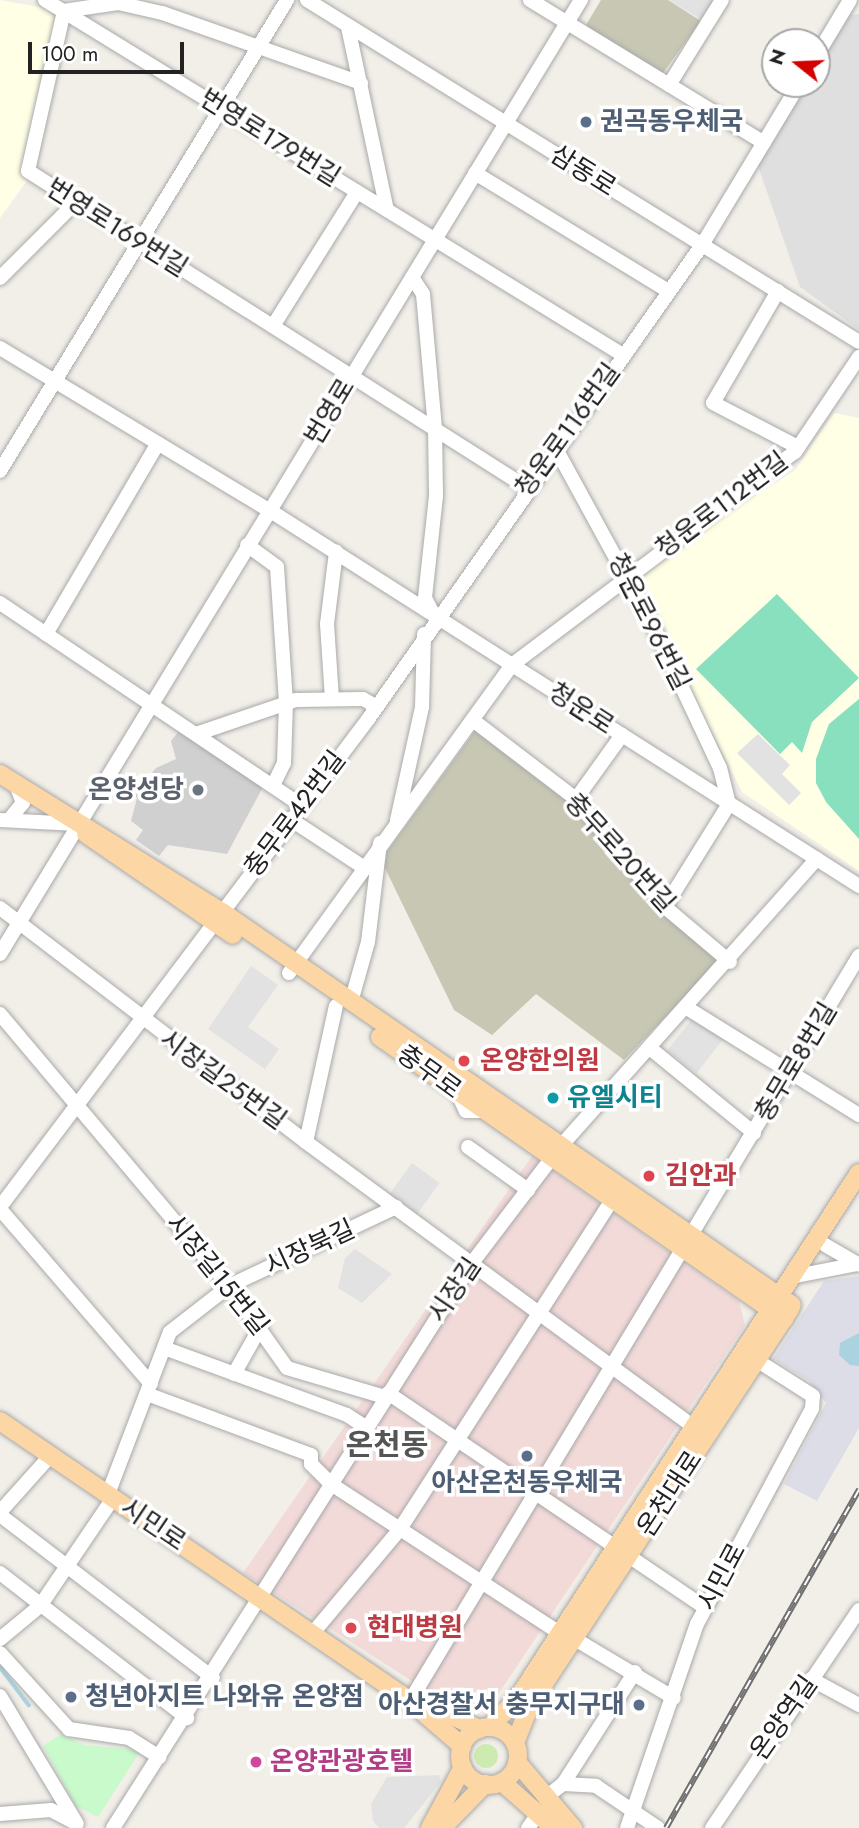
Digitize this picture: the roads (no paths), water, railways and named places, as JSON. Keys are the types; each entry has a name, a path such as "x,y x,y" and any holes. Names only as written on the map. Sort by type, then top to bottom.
{"main road":[{"name":"충무로","path":"8,779 77,824 95,844 218,917 783,1309"},
{"name":"충무로","path":"343,1004 457,1093 556,1153 612,1200 686,1243"},
{"name":"온천대로","path":"622,1554 697,1429 783,1309 859,1173"},
{"name":"온천대로","path":"802,1277 859,1189"},
{"name":"온천대로","path":"515,1743 530,1706 568,1636 622,1554 758,1361 783,1309"},
{"name":"시민로","path":"0,1421 410,1701 462,1746"},
{"name":"온천대로","path":"484,1728 568,1636"},
{"name":"시민로","path":"410,1701 423,1701 484,1728"},
{"path":"430,1828 463,1767 462,1746 484,1728 515,1743 517,1762 554,1828"},
{"path":"442,1828 517,1762"},
{"path":"463,1767 542,1805 573,1828"}],"street":[{"name":"번영로179번길","path":"45,0 623,355"},
{"path":"0,471 287,0"},
{"name":"삼동로","path":"307,0 859,342"},
{"path":"530,0 764,143"},
{"name":"번영로","path":"0,954 18,919 581,0"},
{"path":"669,85 722,0"},
{"path":"831,32 850,0"},
{"path":"64,11 118,3 361,83"},
{"name":"번영로169번길","path":"64,11 28,171 526,487"},
{"name":"번영로179번길","path":"348,27 387,211"},
{"name":"청운로116번길","path":"435,616 702,245 791,98"},
{"path":"475,173 668,291"},
{"path":"273,327 357,192"},
{"path":"0,278 76,202"},
{"path":"412,277 423,294 435,429 436,496 425,598 435,616"},
{"name":"청운로112번길","path":"778,290 713,403 798,447"},
{"name":"청운로","path":"0,348 269,510 859,886"},
{"name":"청운로112번길","path":"292,968 381,841 474,721 512,665 798,447 859,357"},
{"path":"46,634 158,443"},
{"name":"청운로96번길","path":"555,447 627,576 710,746 729,804"},
{"path":"247,545 277,567 286,703 284,763 273,786"},
{"path":"331,699 327,624 335,552"},
{"path":"0,603 299,804"},
{"name":"충무로42번길","path":"0,1208 374,705 435,616"},
{"path":"397,820 422,707 424,633"},
{"path":"196,734 286,703 331,699 374,705"},
{"name":"충무로20번길","path":"474,721 576,799 665,907 730,962"},
{"path":"576,799 622,735"},
{"path":"5,820 23,803 8,779"},
{"path":"665,907 729,804"},
{"path":"290,819 363,867"},
{"path":"5,820 77,824"},
{"path":"343,1004 368,942 381,841"},
{"path":"556,1153 730,962 817,859"},
{"path":"0,908 18,919"},
{"name":"시장길25번길","path":"18,919 140,1019 472,1263 538,1317"},
{"name":"충무로8번길","path":"410,1701 859,956"},
{"name":"시장길25번길","path":"306,1142 343,1004"},
{"path":"687,1008 859,1115"},
{"name":"시장길15번길","path":"0,1014 229,1286 261,1326 287,1368 386,1395 458,1441"},
{"name":"충무로8번길","path":"650,1049 754,1133"},
{"path":"468,1147 528,1190"},
{"name":"시장길","path":"113,1828 213,1678 386,1395 472,1263 556,1153"},
{"path":"312,1634 400,1529 612,1200"},
{"name":"시장북길","path":"0,1639 40,1606 69,1566 110,1496 170,1332 229,1286 396,1207"},
{"path":"0,1208 149,1389 311,1455 311,1464 331,1484 480,1584 635,1672 674,1699"},
{"path":"825,1245 859,1264"},
{"path":"802,1277 859,1264"},
{"name":"온천대로","path":"538,1317 610,1371 697,1429"},
{"path":"234,1374 261,1326"},
{"path":"164,1348 347,1415 367,1428"},
{"name":"시민로","path":"627,1828 637,1808 705,1608 812,1409 813,1396 758,1361"},
{"name":"온천대로","path":"458,1441 533,1496 622,1554"},
{"path":"51,1455 0,1514 213,1678"},
{"path":"622,1554 705,1608"},
{"path":"0,1573 187,1718"},
{"name":"온양역길","path":"712,1828 859,1610"},
{"path":"0,1653 69,1729 129,1738 160,1757"},
{"path":"528,1828 542,1805 564,1784 635,1672"},
{"path":"811,1679 859,1705"},
{"path":"0,1696 80,1826"},
{"path":"0,1814 36,1809 47,1803 55,1784"},
{"path":"564,1784 596,1786 637,1808 657,1828"},
{"path":"36,1809 80,1826"}],"water":[{"path":"859,1333 859,1366 850,1365 839,1355 840,1343"}],"waterway":[{"path":"0,1667 29,1705"}],"railway":[{"path":"666,1828 859,1489"}],"place":[{"name":"권곡동우체국","path":"586,122"},
{"name":"온양성당","path":"198,790"},
{"name":"온양한의원","path":"464,1061"},
{"name":"유엘시티","path":"553,1098"},
{"name":"김안과","path":"649,1176"},
{"name":"아산온천동우체국","path":"527,1456"},
{"name":"현대병원","path":"351,1628"},
{"name":"청년아지트 나와유 온양점","path":"71,1697"},
{"name":"아산경찰서 충무지구대","path":"639,1705"},
{"name":"온양관광호텔","path":"256,1762"}],"district":[{"name":"온천동","path":"387,1445"}]}
